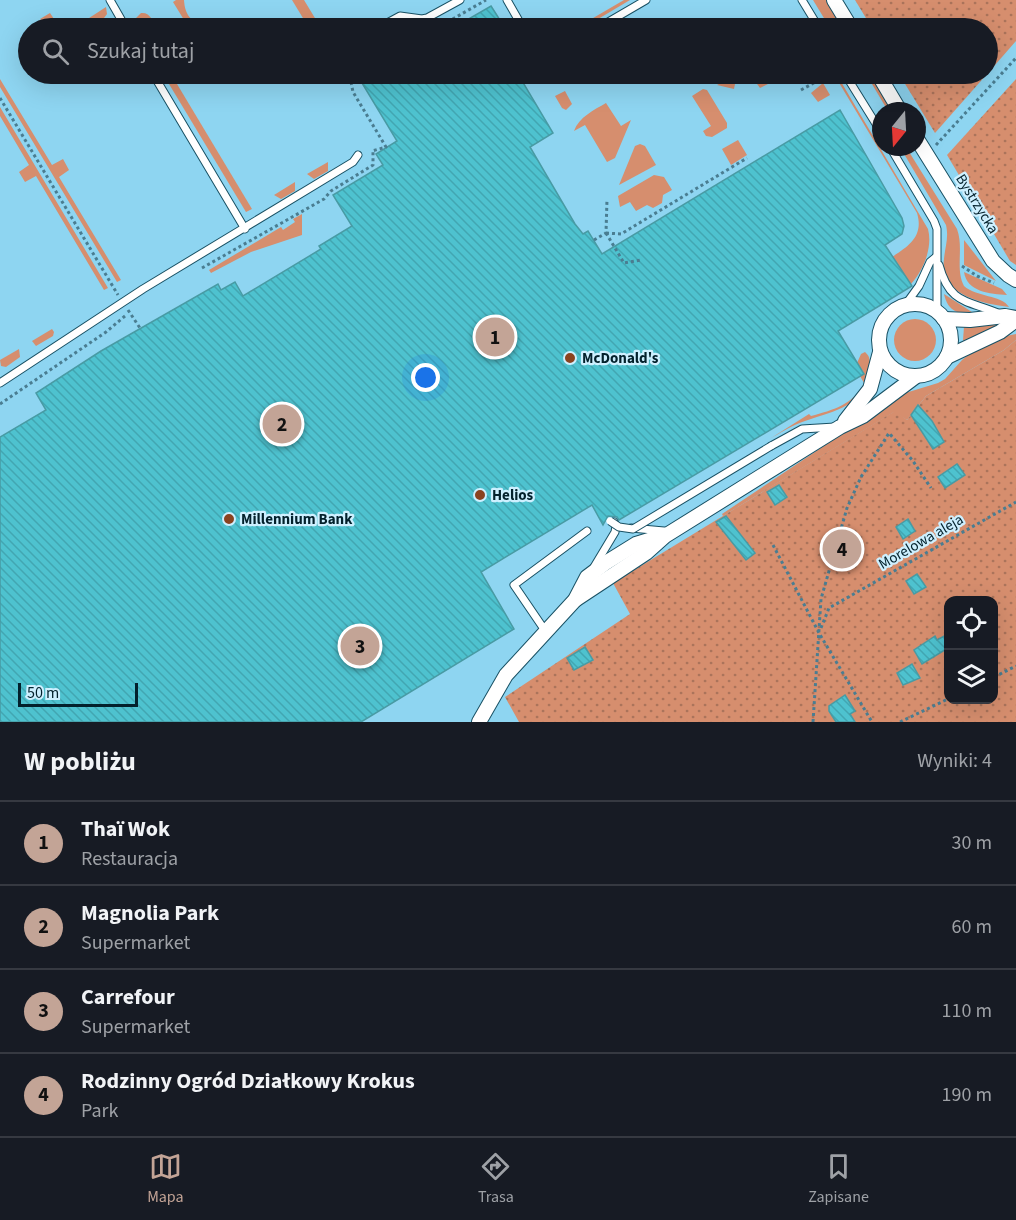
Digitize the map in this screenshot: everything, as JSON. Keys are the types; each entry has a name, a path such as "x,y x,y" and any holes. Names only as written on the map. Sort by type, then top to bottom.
{"street":[{"path":"834,0 845,18"},
{"path":"884,84 895,102"},
{"name":"Bystrzycka","path":"927,156 993,261 1016,280"},
{"path":"940,315 951,338 947,357 942,364 930,374 915,377 893,370 885,362 880,352 878,340 880,328 886,318 906,304 917,304 940,315 970,320 1012,318"},
{"path":"947,357 1000,332 1012,318"},
{"path":"840,427 860,405 870,389 880,352"},
{"path":"575,600 587,577 607,562 636,544 668,533 718,504 840,427 863,416 915,377"},
{"path":"479,722 506,675 575,600 646,553 668,533"}],"lane":[{"path":"110,0 120,18"},
{"path":"396,18 400,16 427,18 460,0"},
{"path":"507,0 517,18"},
{"path":"615,18 646,0"},
{"path":"802,0 813,18"},
{"path":"159,84 245,229"},
{"path":"852,84 872,117"},
{"path":"0,383 122,303 353,162 358,155"},
{"path":"895,156 934,221 938,238 936,257 940,315"},
{"path":"906,304 919,286 930,262 936,257"},
{"path":"936,257 943,282 965,302 1012,318"},
{"path":"612,521 619,527 633,530 802,429 840,427"},
{"path":"612,521 640,530 668,533"},
{"path":"587,577 615,532 616,528 612,521"},
{"path":"546,632 514,585 586,531"}],"path":[{"path":"454,18 486,0"},
{"path":"998,78 1016,58"},
{"path":"351,84 353,92 386,147 358,155"},
{"path":"801,90 812,84"},
{"path":"927,156 992,84"},
{"path":"0,98 122,303 140,328"},
{"path":"202,268 324,199 331,191 373,165 373,151"},
{"path":"594,240 606,233 621,234 747,158"},
{"path":"352,178 355,182"},
{"path":"607,199 606,233 624,263 641,260"},
{"path":"962,266 977,276 999,285"},
{"path":"0,404 129,313"},
{"path":"813,722 821,599 847,508 861,477 889,433 913,461 931,488"},
{"name":"Morelowa aleja","path":"819,633 830,608 1016,502"},
{"path":"772,545 819,633 872,722"},
{"path":"998,675 1016,666"},
{"path":"900,722 944,701"}],"shaded area":[{"path":"184,0 187,14 191,18 183,18 173,2"},
{"path":"292,0 304,0 315,18 303,18"},
{"path":"624,0 630,0 600,18 593,18"},
{"path":"813,0 829,0 840,18 824,18"},
{"path":"855,0 1016,0 1016,41 998,62 998,18 866,18"},
{"path":"106,7 107,14 104,18 89,18"},
{"path":"50,13 53,18 42,18"},
{"path":"144,13 151,18 136,18"},
{"path":"0,79 52,165 63,159 69,170 59,177 121,280 117,282 0,87"},
{"path":"1016,79 1016,265 1010,261 947,155"},
{"path":"169,84 177,84 252,209 246,212"},
{"path":"719,84 735,84 734,89 717,85"},
{"path":"824,84 830,95 818,102 811,93"},
{"path":"840,84 842,84 872,134 872,138"},
{"path":"872,84 878,84 889,102 883,102"},
{"path":"905,84 978,84 935,133 926,118 926,102 916,102"},
{"path":"703,89 707,90 727,123 727,128 712,137 706,136 703,131 711,126 692,96"},
{"path":"565,91 572,104 566,110 562,108 555,96"},
{"path":"606,103 621,126 631,120 615,158 607,162 585,125 574,131 583,118"},
{"path":"0,107 108,288 104,290 36,176 25,182 19,172 29,165 0,116"},
{"path":"738,140 747,155 731,165 722,149"},
{"path":"640,144 645,146 656,165 619,185 635,146"},
{"path":"883,156 928,229 929,244 926,259 911,284 892,257 913,240 917,234 919,221 917,213"},
{"path":"905,156 912,156 957,229 960,244 960,273 964,286 969,290 1001,300 1009,307 975,300 955,289 948,281 944,271 946,225"},
{"path":"328,162 328,171 314,179 307,174"},
{"path":"654,175 664,177 672,190 663,195 662,203 653,208 647,205 636,211 630,202 620,207 618,196"},
{"path":"295,182 295,191 281,199 274,195"},
{"path":"302,214 302,235 251,252 211,273 209,270 281,227 283,230 295,222 293,219"},
{"path":"964,240 996,281 964,265"},
{"path":"964,272 1002,289 1007,295 987,293 974,288 966,279"},
{"path":"944,294 975,314 955,311 948,305"},
{"path":"915,319 923,320 930,325 935,332 935,348 930,355 923,360 915,361 907,360 900,355 895,348 894,340 895,332 900,325 907,320"},
{"path":"1000,321 1002,324 963,341 964,326"},
{"path":"52,329 53,336 36,346 32,341"},
{"path":"1016,334 1016,340 1004,350 926,396 907,420 894,412 723,516 722,514 902,394 938,383 972,352 1006,336"},
{"path":"1016,340 1016,722 519,722 505,697 630,614 613,583 895,411 907,420 926,396 1004,350"},
{"path":"19,349 20,357 6,367 1,366 0,360"},
{"path":"865,352 870,362 869,369 865,382 854,400 838,410 795,425 768,440 809,414 811,416 835,409 854,397 864,383 860,376 864,373 857,363 861,354"}],"building":[{"path":"491,6 499,18 470,18"},
{"path":"363,84 524,84 553,133 530,147 575,224 583,234 588,231 602,254 840,110 902,218 904,226 902,234 885,245 912,286 838,331 864,374 619,520 617,517 608,516 603,525 592,505 481,572 514,629 361,722 0,722 0,437 46,410 36,393 101,351 218,284 221,290 235,282 243,296 321,249 319,246 352,226 333,195 383,165 376,154 397,141"},
{"path":"918,405 932,421 944,442 933,449 911,415"},
{"path":"957,464 965,475 945,488 938,477"},
{"path":"779,485 787,497 775,505 767,492"},
{"path":"726,516 755,553 746,560 716,522"},
{"path":"908,519 915,531 903,539 896,527"},
{"path":"917,574 926,587 914,594 906,581"},
{"path":"935,636 937,640 944,636 944,650 922,664 914,650"},
{"path":"585,647 593,660 574,670 567,658"},
{"path":"912,664 920,678 903,685 897,673"},
{"path":"845,695 855,711 850,714 855,722 836,722 829,711 829,706"}],"place":[{"name":"Thaï Wok","path":"495,337"},
{"name":"McDonald's","path":"570,358"},
{"name":"Magnolia Park","path":"282,424"},
{"name":"Helios","path":"480,495"},
{"name":"Millennium Bank","path":"229,519"},
{"name":"Rodzinny Ogród Działkowy Krokus","path":"842,549"},
{"name":"Carrefour","path":"360,646"}]}
